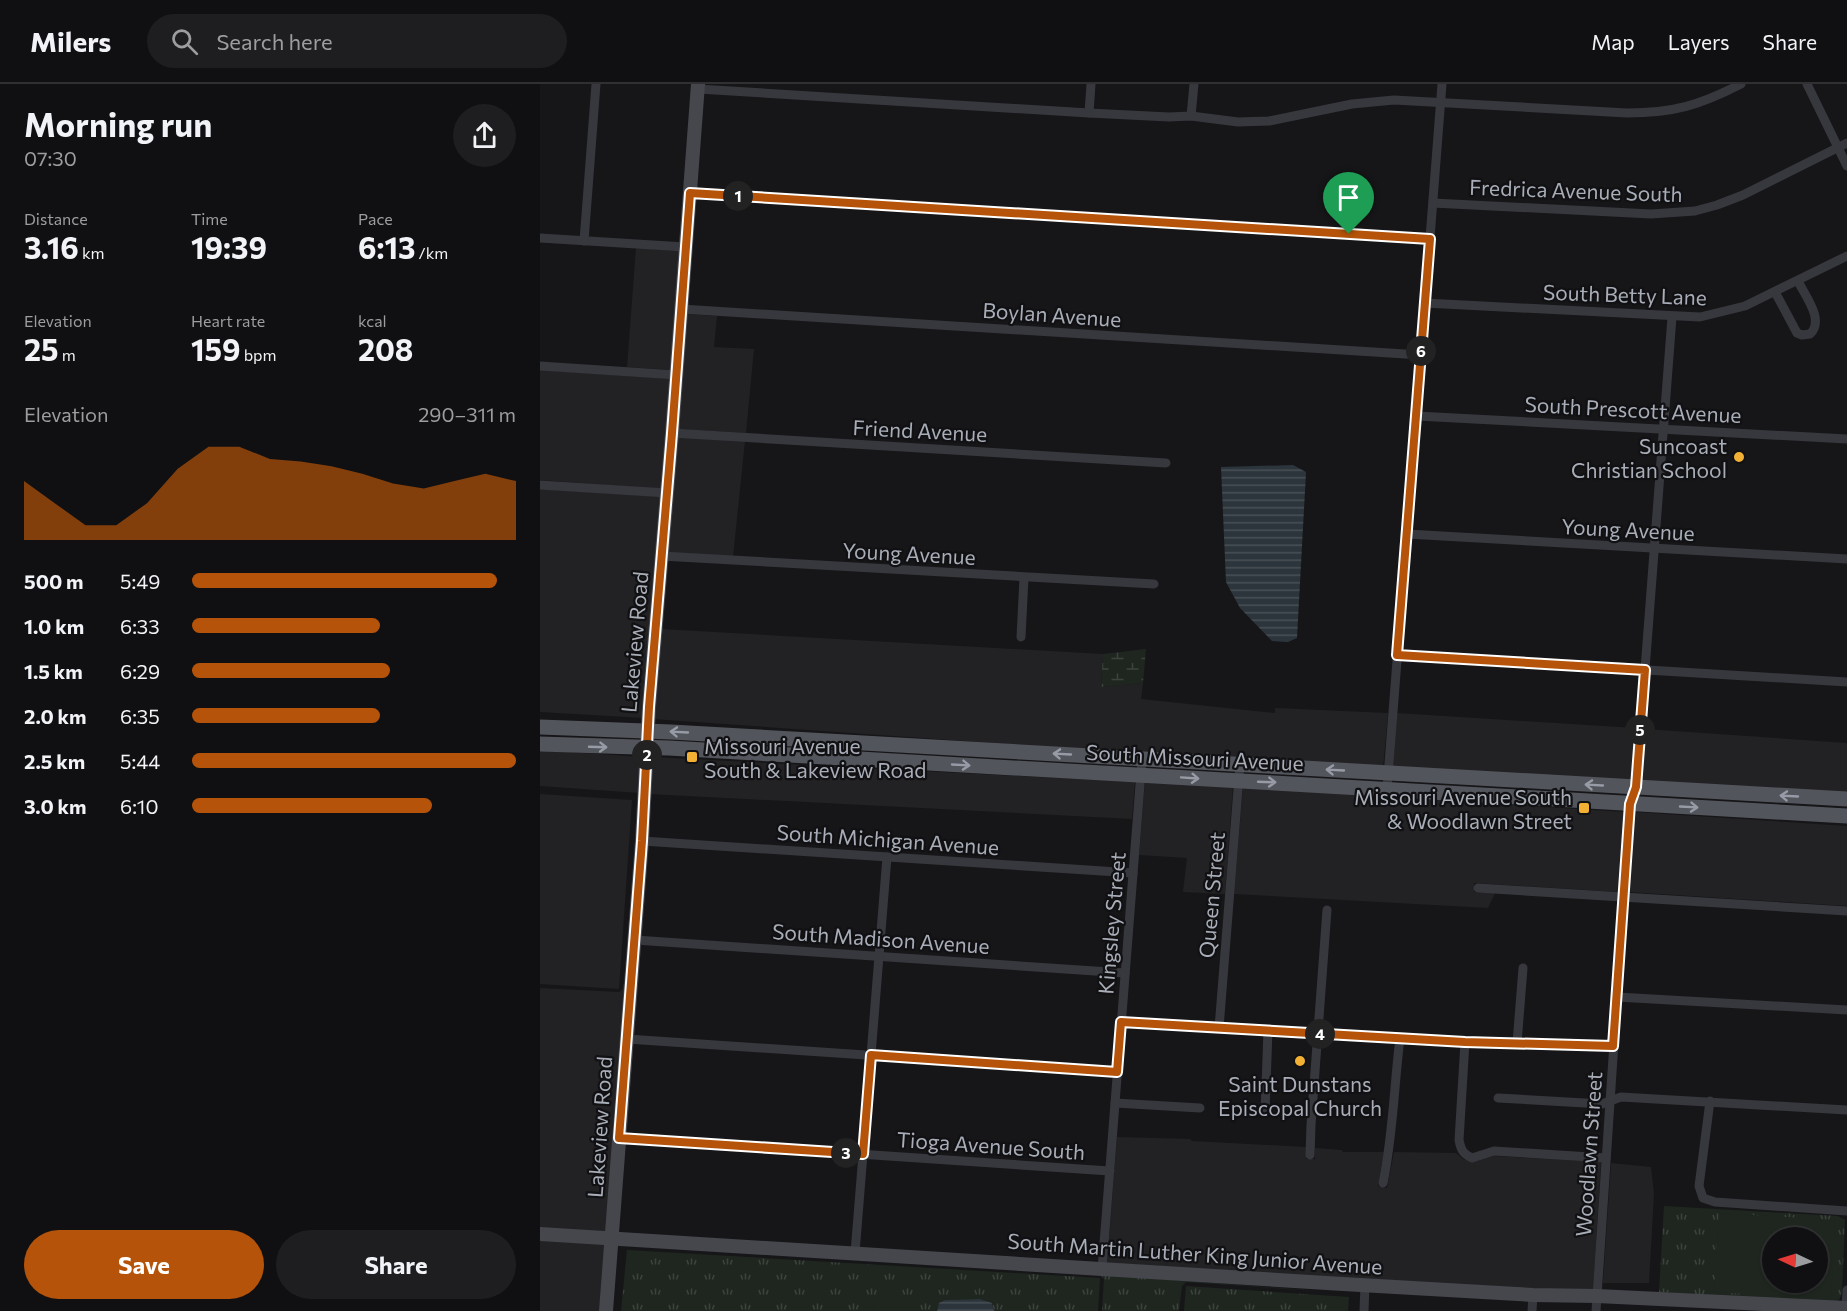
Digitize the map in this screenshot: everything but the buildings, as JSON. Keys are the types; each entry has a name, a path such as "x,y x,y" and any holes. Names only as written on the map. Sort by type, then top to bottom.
{"main road":[{"name":"South Missouri Avenue","path":"540,728 648,731 1847,799"},
{"name":"South Missouri Avenue","path":"540,744 1140,775 1847,816"}],"street":[{"path":"584,241 597,84"},
{"path":"802,95 803,84"},
{"path":"1089,113 1091,84"},
{"path":"1191,116 1194,84"},
{"path":"1387,789 1442,84"},
{"path":"698,87 1089,113 1191,116 1238,122 1269,121 1352,104 1394,100 1654,113 1695,105 1741,84"},
{"path":"1808,84 1843,145 1847,166"},
{"name":"Lakeview Road","path":"606,1311 698,87"},
{"name":"Fredrica Avenue South","path":"1433,203 1651,214 1695,211 1743,195 1843,145"},
{"path":"690,193 1430,239"},
{"path":"540,238 686,247"},
{"name":"South Betty Lane","path":"1425,303 1700,317 1745,306 1847,256"},
{"path":"1775,292 1797,333 1810,334 1815,328 1816,318 1798,280"},
{"name":"Boylan Avenue","path":"681,309 1421,355"},
{"name":"Woodlawn Street","path":"1596,1311 1630,804 1636,787 1672,317"},
{"path":"540,366 677,375"},
{"name":"South Prescott Avenue","path":"1417,416 1847,439"},
{"name":"Friend Avenue","path":"672,433 1166,463"},
{"path":"540,484 667,494"},
{"name":"Young Avenue","path":"1407,534 1847,560"},
{"name":"Young Avenue","path":"661,556 1154,584"},
{"path":"1021,637 1024,578"},
{"path":"1397,655 1847,682"},
{"name":"Kingsley Street","path":"1102,1269 1142,759"},
{"name":"Queen Street","path":"1219,1028 1240,764"},
{"name":"South Michigan Avenue","path":"642,841 1133,873"},
{"path":"855,1253 886,858"},
{"path":"1478,888 1847,911"},
{"path":"1311,1155 1311,1125 1327,910"},
{"name":"South Madison Avenue","path":"635,940 1125,973"},
{"path":"1517,1043 1523,968"},
{"path":"1617,997 1847,1010"},
{"path":"1121,1022 1465,1042 1613,1046"},
{"path":"1265,1112 1268,1030"},
{"path":"1383,1184 1389,1152 1400,1038"},
{"path":"627,1039 1117,1072"},
{"path":"1465,1042 1459,1140 1461,1149 1466,1155 1472,1158 1494,1151 1606,1158"},
{"path":"1498,1098 1602,1104 1621,1097 1847,1110"},
{"path":"1710,1101 1699,1186 1703,1198 1715,1202 1847,1211"},
{"path":"1115,1103 1200,1107"},
{"name":"Tioga Avenue South","path":"619,1138 1110,1171"},
{"name":"South Martin Luther King Junior Avenue","path":"540,1234 1533,1295 1846,1308"},
{"path":"1364,1311 1365,1285"},
{"path":"1846,1308 1847,1290"},
{"path":"1532,1311 1533,1295"}],"shaded area":[{"path":"636,248 680,251 672,370 627,367"},
{"path":"686,314 717,316 714,347 754,349 746,433 677,429"},
{"path":"540,370 672,379 663,489 540,480"},
{"path":"676,437 745,441 733,557 666,553"},
{"path":"1293,465 1306,472 1297,638 1288,642 1272,641 1240,608 1226,582 1221,467"},
{"path":"540,489 662,497 644,718 540,712"},
{"path":"661,629 1103,654 1101,687 1143,683 1141,699 1275,713 1275,708 1388,713 1383,768 1218,759 653,719"},
{"path":"1397,713 1635,728 1631,783 1393,769"},
{"path":"1645,729 1847,743 1847,795 1641,783"},
{"path":"540,750 642,757 640,793 540,786"},
{"path":"651,757 1135,782 1132,819 649,794"},
{"path":"1145,782 1233,786 1225,894 1183,892 1187,858 1139,855"},
{"path":"1243,787 1625,812 1619,892 1474,883 1474,892 1495,893 1488,908 1234,894"},
{"path":"540,794 632,800 619,989 540,984"},
{"path":"1634,812 1847,826 1847,906 1629,892"},
{"path":"623,984 626,984 608,1235 540,1230 540,988 619,992 623,989"},
{"path":"1117,1137 1190,1139 1192,1141 1306,1147 1306,1159 1315,1159 1315,1148 1342,1150 1343,1152 1384,1152 1378,1186 1387,1188 1394,1152 1456,1153 1463,1159 1473,1162 1494,1156 1601,1162 1593,1292 1107,1265"},
{"path":"1611,1163 1651,1167 1654,1194 1649,1283 1603,1283"},
{"path":"540,1238 607,1243 602,1311 540,1311"},
{"path":"980,1299 992,1303 994,1311 937,1311 939,1303 945,1300"}],"green space":[{"path":"1146,649 1143,683 1101,687 1103,654"},
{"path":"1664,1206 1838,1216 1845,1220 1842,1293 1839,1300 1833,1302 1659,1292"},
{"path":"1719,1213 1835,1220 1831,1299 1714,1292"},
{"path":"627,1250 1100,1278 1098,1311 994,1311 992,1303 980,1299 945,1300 937,1311 621,1311"},
{"path":"972,1265 1319,1291 1186,1282 1182,1286 1179,1311 1102,1311 1104,1279 1100,1275"},
{"path":"1186,1286 1349,1297 1348,1311 1184,1311"},
{"path":"874,1301 903,1303 903,1311 873,1311"}],"place":[{"name":"Suncoast Christian School","path":"1739,457"},
{"name":"Missouri Avenue South & Lakeview Road","path":"692,757"},
{"name":"Missouri Avenue South & Woodlawn Street","path":"1584,808"},
{"name":"Saint Dunstans Episcopal Church","path":"1300,1061"}],"route":[{"path":"690,193 1349,234 1430,239 1397,655 1645,670 1636,787 1630,804 1613,1046 1465,1042 1121,1022 1117,1072 871,1055 863,1154 619,1138 642,841 649,707 690,193"}]}
